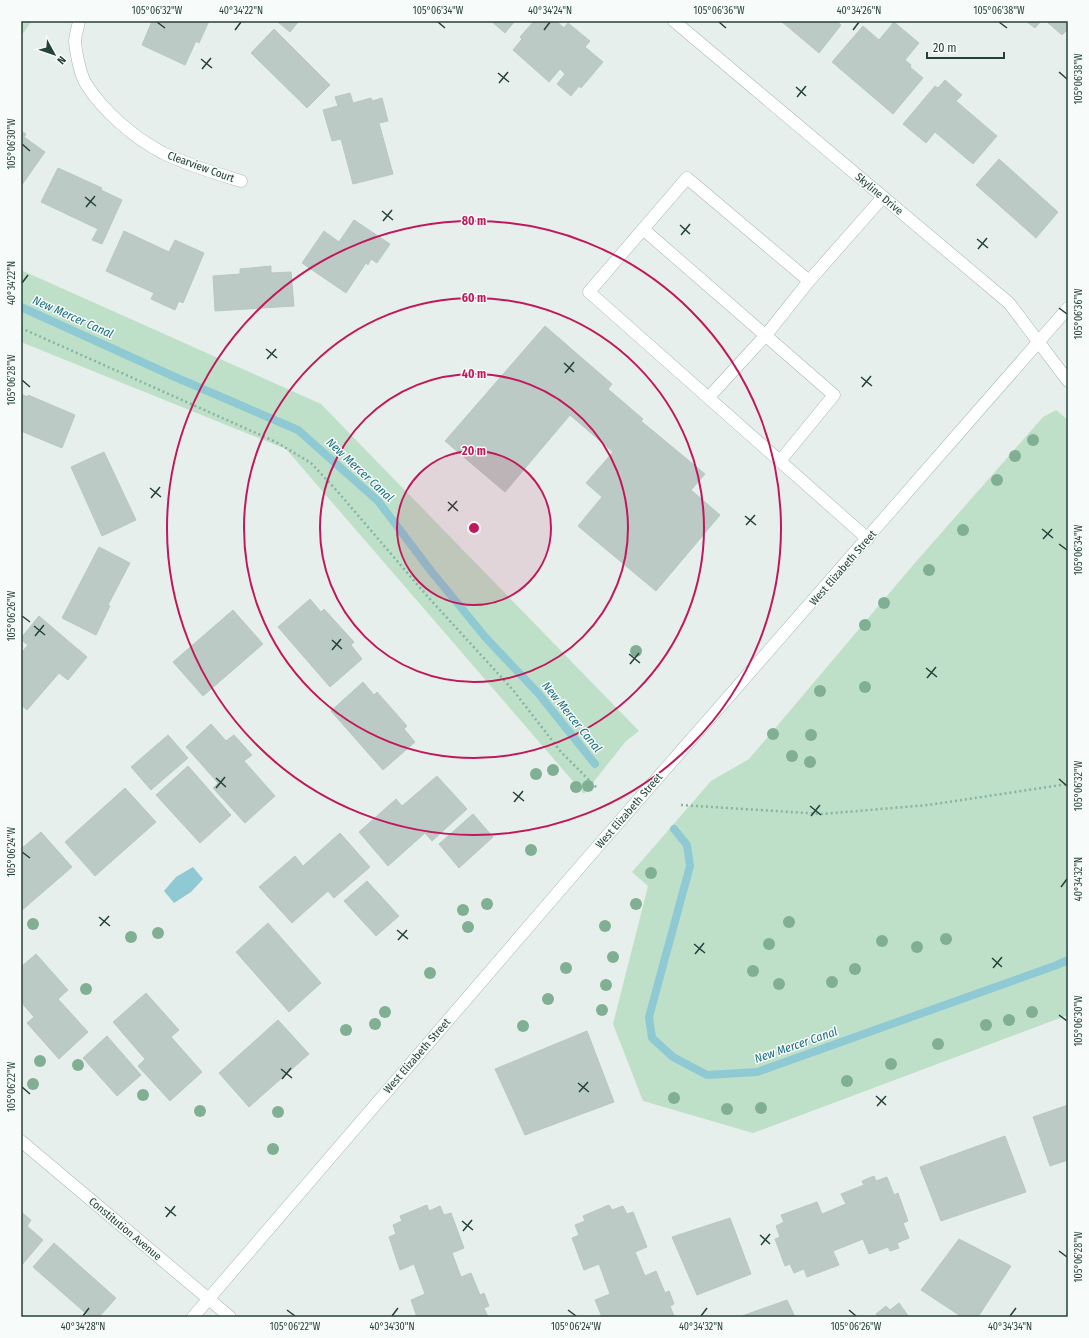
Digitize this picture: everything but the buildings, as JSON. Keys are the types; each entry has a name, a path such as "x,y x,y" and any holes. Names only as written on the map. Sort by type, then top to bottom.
{"main road":[{"name":"Clearview Court","path":"79,21 76,42 79,64 85,82 107,110 137,137 163,152 197,167 241,181"},
{"name":"Skyline Drive","path":"674,21 1009,302 1068,381"},
{"path":"809,281 687,178 588,292 709,397 868,539"},
{"path":"709,397 766,335 809,281 883,197"},
{"path":"643,229 834,395 780,461"},
{"name":"West Elizabeth Street","path":"193,1317 585,861 868,539 1068,308"},
{"name":"Constitution Avenue","path":"21,1141 230,1317"}],"path":[{"path":"21,328 276,442 311,463 338,492 428,597 512,690 561,752 597,788"},
{"path":"681,805 822,814 928,805 1068,784"}],"green space":[{"path":"21,21 32,21 21,36"},
{"path":"21,270 321,404 639,731 626,741 584,794 286,449 21,342"},
{"path":"1056,410 1068,420 1068,1015 753,1133 643,1101 613,1024 648,886 632,872 711,781 749,759 914,564 1043,417"}],"water":[{"path":"193,867 203,879 191,892 174,903 164,891 176,877"}],"waterway":[{"name":"New Mercer Canal","path":"21,307 175,377 298,430 378,501 431,571 486,638 538,693 595,764"},
{"name":"New Mercer Canal","path":"674,829 687,845 690,866 649,1017 652,1038 673,1057 707,1075 757,1072 1068,960"}]}
